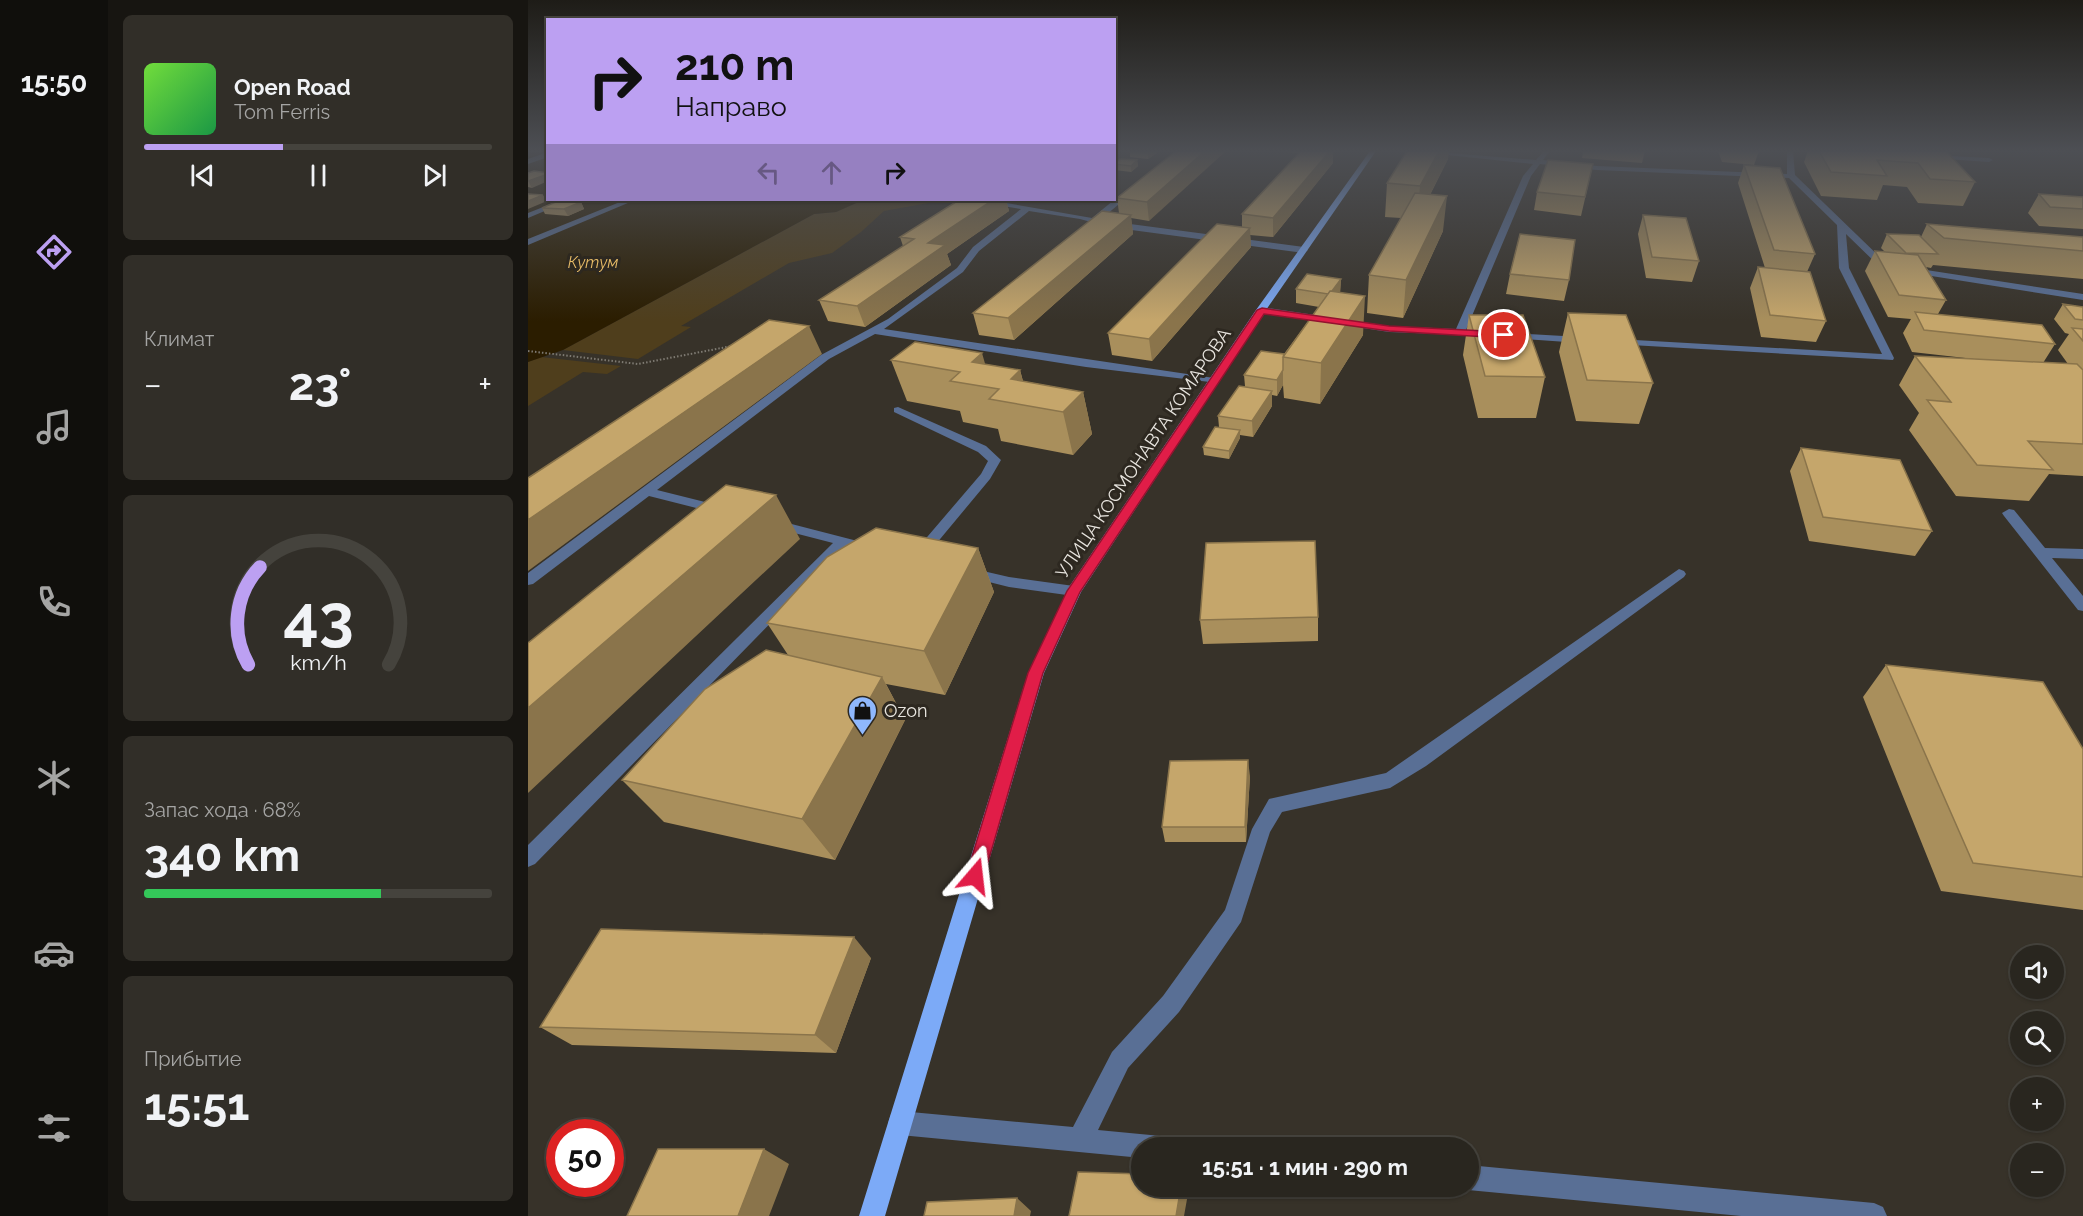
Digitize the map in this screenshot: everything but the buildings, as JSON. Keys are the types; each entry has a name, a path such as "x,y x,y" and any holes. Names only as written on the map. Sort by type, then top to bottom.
{"main road":[{"name":"УЛИЦА КОСМОНАВТА КОМАРОВА","path":"872,1216 1036,673 1074,591 1262,310 1333,208"}],"street":[{"path":"528,216 548,208"},
{"path":"528,242 612,208"},
{"path":"1019,208 1082,217 1093,221 1304,250"},
{"path":"1093,221 1109,208"},
{"path":"1460,332 1513,208"},
{"path":"1823,208 1884,266 2083,297"},
{"path":"528,580 825,357 874,331 960,270 976,249 1026,209"},
{"path":"1609,342 1889,358 1844,268 1841,225"},
{"path":"1262,310 1389,329 1495,334"},
{"path":"874,331 1086,364 1214,381"},
{"path":"1506,335 1598,341"},
{"path":"898,410 982,449 995,460 986,476 915,560"},
{"path":"647,491 739,514"},
{"path":"2009,513 2083,606"},
{"path":"762,520 884,552"},
{"path":"528,858 843,541"},
{"path":"2041,553 2083,554"},
{"path":"957,570 1009,582 1074,591"},
{"path":"1080,1140 1120,1060 1171,1004 1234,915 1261,829 1276,805 1390,780 1420,761 1679,574"},
{"path":"900,1123 1131,1145"},
{"path":"1479,1178 1874,1216"}],"path":[{"path":"528,351 638,364 743,344"}],"shaded area":[{"path":"846,208 902,208 884,211 861,232 832,253 789,263 681,326 691,327 638,359 563,350 814,214 836,212"},
{"path":"541,357 621,366 607,374 583,372 528,406 528,362"}],"water":[{"name":"Кутум","path":"528,208 846,208 836,212 814,214 563,350 528,362"}],"place":[{"name":"Ozon","path":"863,736"}],"route":[{"path":"975,876 1036,673 1074,591 1262,310 1389,329 1504,335"}]}
